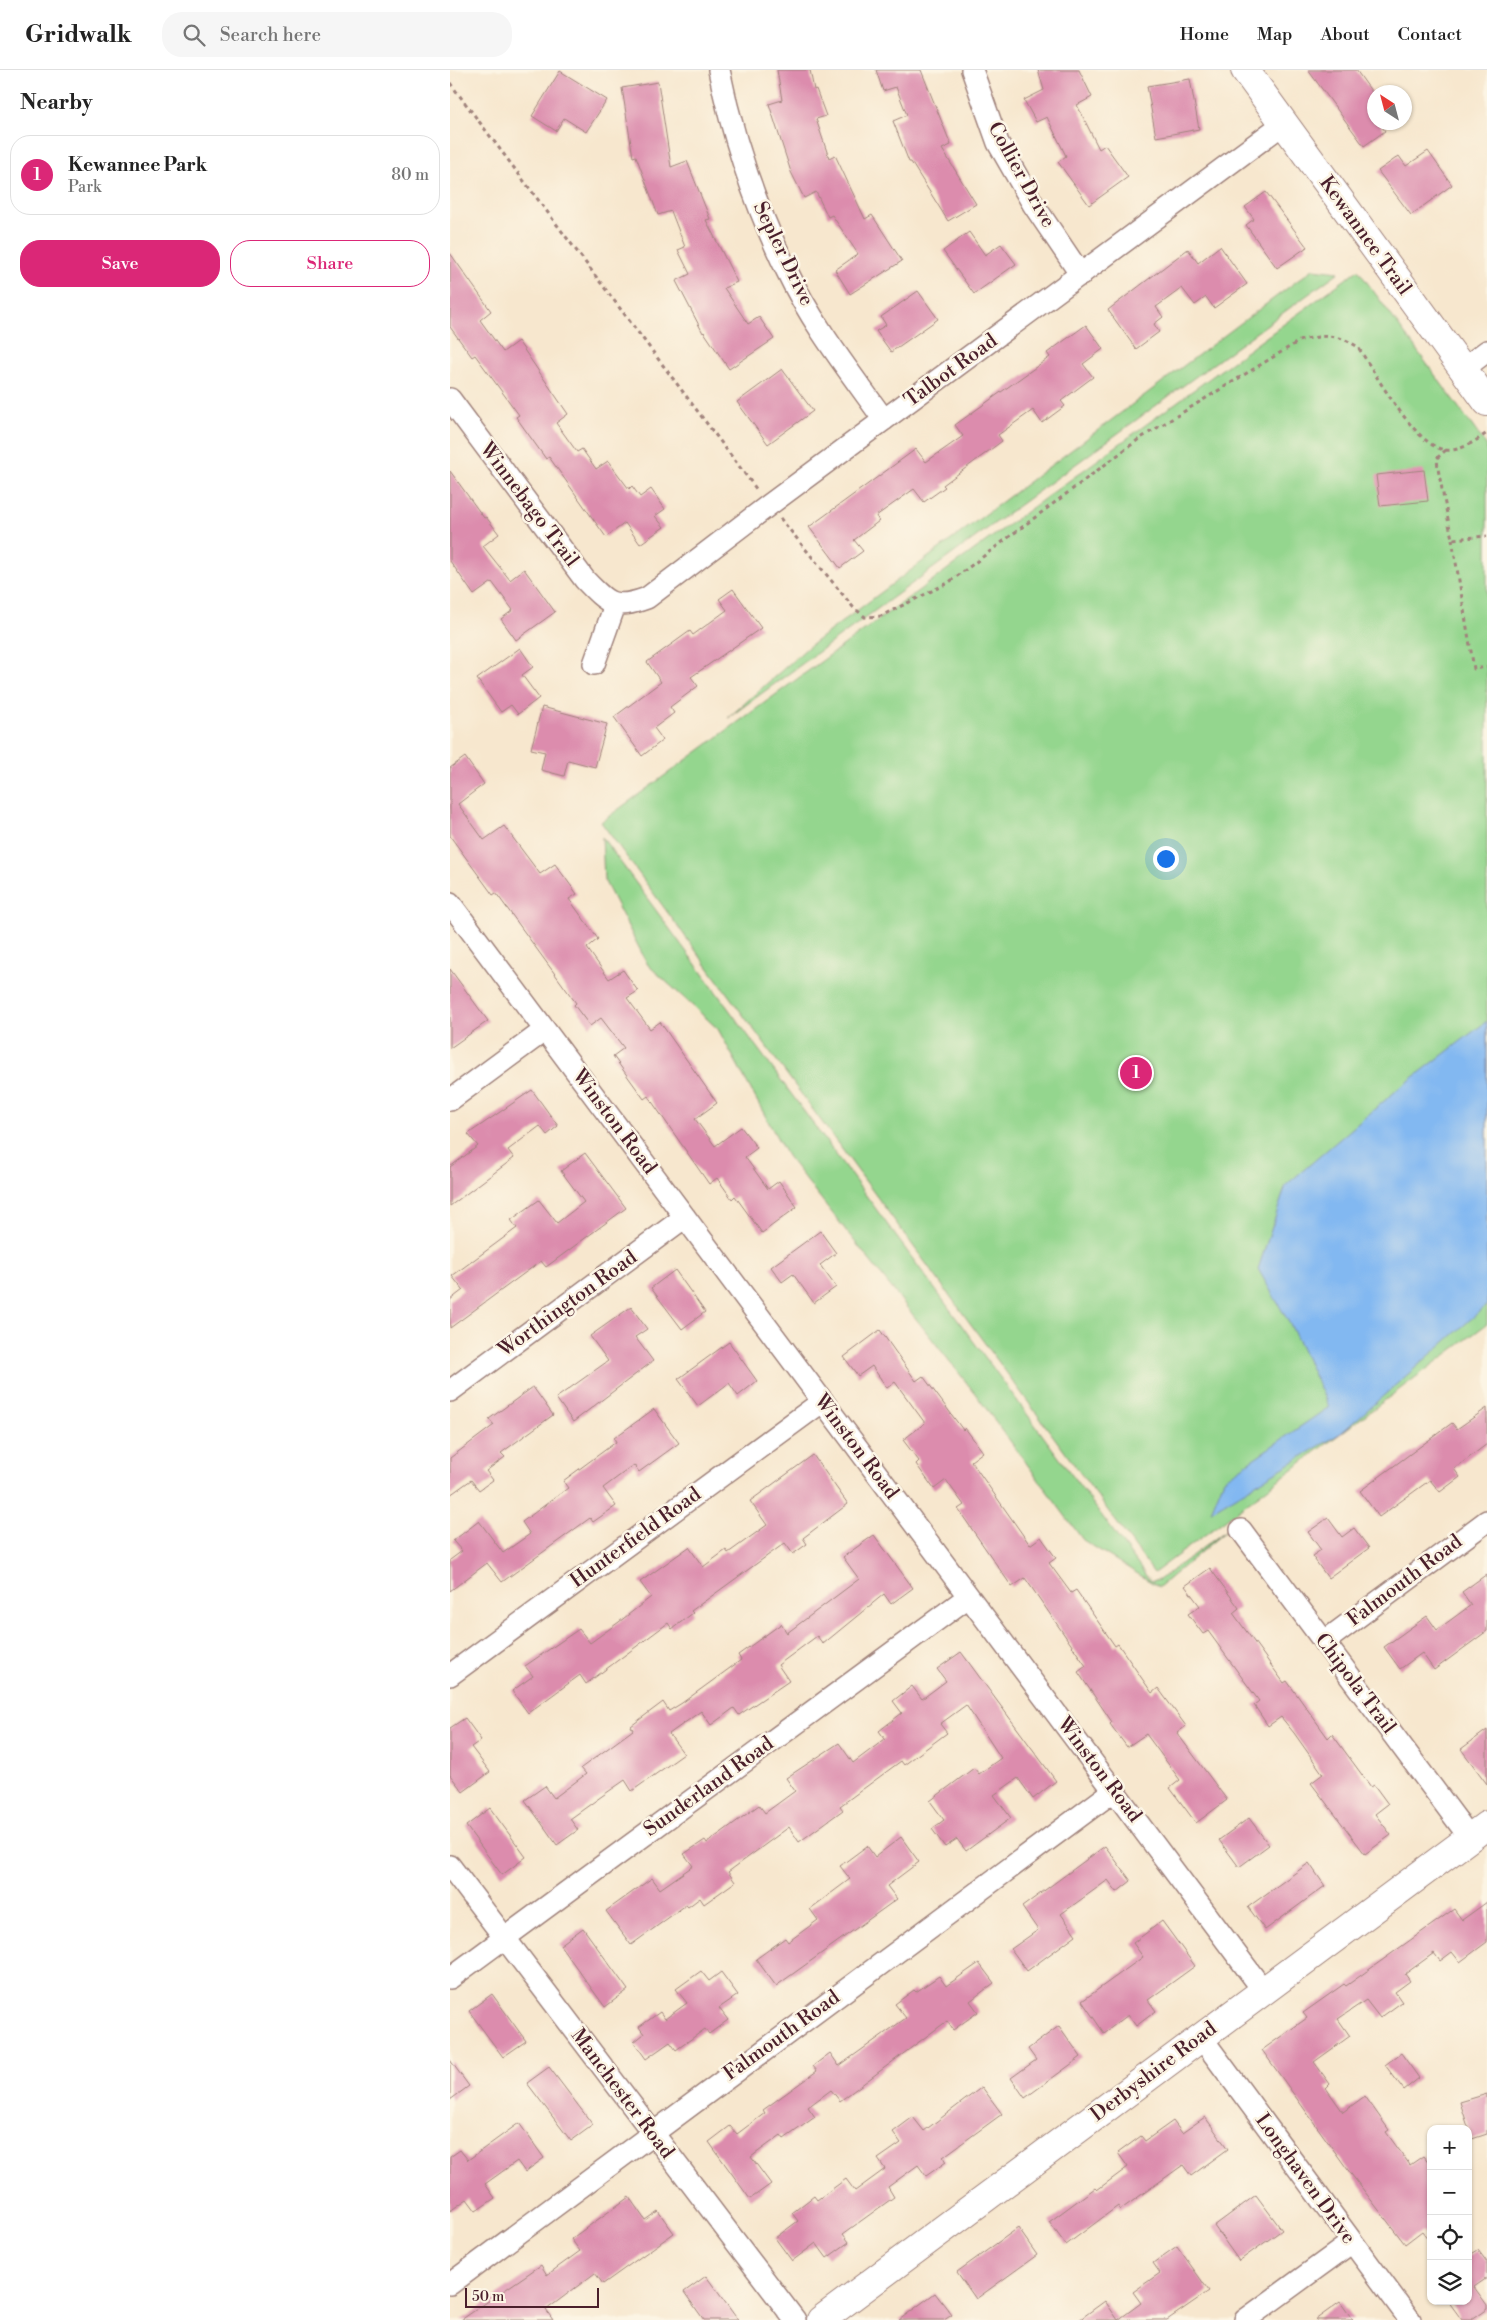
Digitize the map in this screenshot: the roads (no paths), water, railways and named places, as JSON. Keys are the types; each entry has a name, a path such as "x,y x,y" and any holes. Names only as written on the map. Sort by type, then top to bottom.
{"street":[{"name":"Sepler Drive","path":"719,70 728,117 752,190 787,272 830,344 884,420"},
{"name":"Collier Drive","path":"972,70 998,143 1033,204 1081,275"},
{"name":"Kewannee Trail","path":"1245,70 1487,402"},
{"name":"Talbot Road","path":"615,604 628,605 647,598 1283,124"},
{"path":"1463,369 1487,351"},
{"name":"Winnebago Trail","path":"450,398 585,580 600,596 615,604"},
{"path":"594,664 615,604"},
{"name":"Winston Road","path":"450,903 1263,1990"},
{"path":"450,1100 545,1030"},
{"name":"Worthington Road","path":"450,1390 685,1217"},
{"name":"Hunterfield Road","path":"450,1675 823,1401"},
{"name":"Falmouth Road","path":"1324,1642 1487,1520"},
{"name":"Chipola Trail","path":"1240,1530 1324,1642 1478,1831"},
{"name":"Sunderland Road","path":"450,1978 968,1597"},
{"name":"Falmouth Road","path":"450,2284 1115,1790"},
{"name":"Derbyshire Road","path":"821,2320 1478,1831"},
{"name":"Manchester Road","path":"450,1866 795,2320"},
{"name":"Longhaven Drive","path":"1201,2037 1410,2320"},
{"path":"1245,2320 1352,2242"}],"water":[{"path":"1487,1021 1487,1305 1341,1433 1211,1511 1224,1479 1329,1407 1291,1326 1258,1269 1286,1185 1397,1090"}],"place":[{"name":"Kewannee Park","path":"1136,1073"}]}
